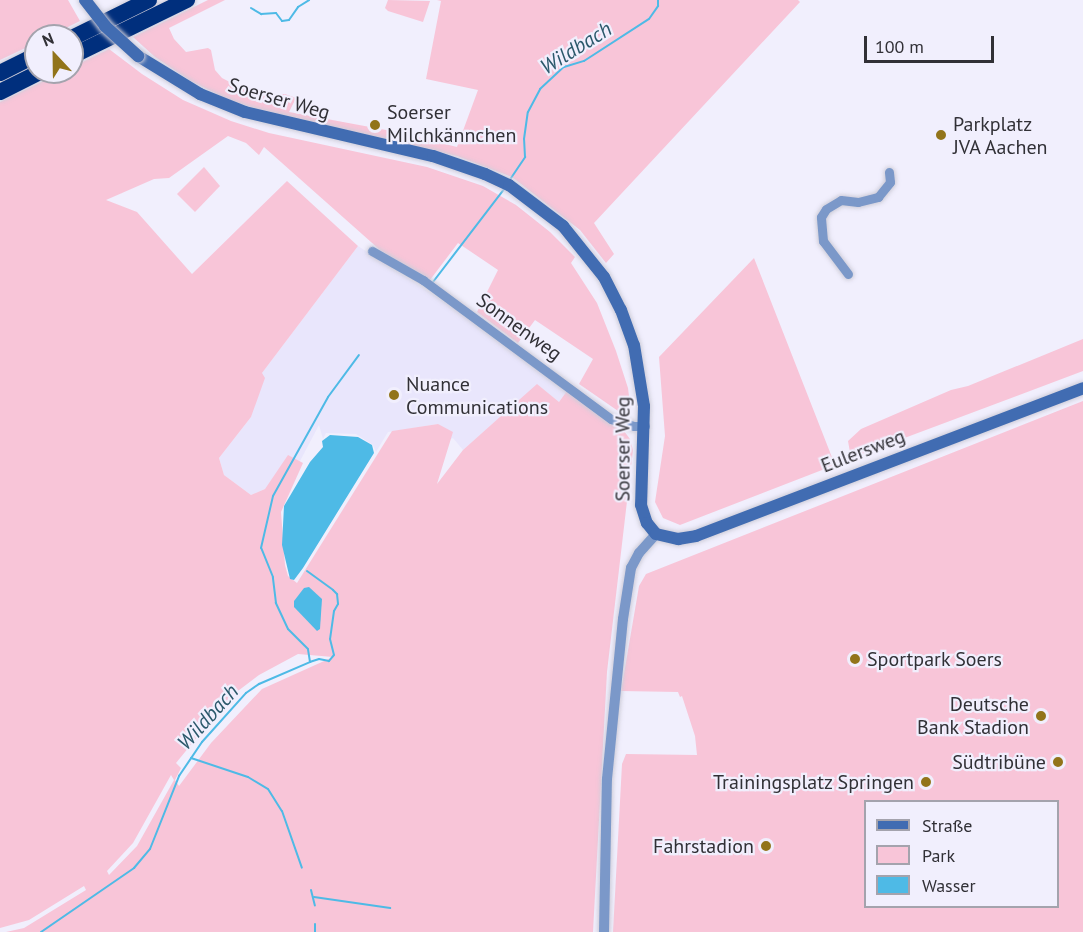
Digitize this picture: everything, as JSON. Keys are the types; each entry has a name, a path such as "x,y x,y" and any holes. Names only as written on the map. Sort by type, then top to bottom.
{"highway":[{"path":"84,32 149,0"},
{"path":"84,50 187,0"},
{"path":"0,73 24,61"},
{"path":"0,92 24,80"}],"main road":[{"name":"Soerser Weg","path":"85,0 105,26 138,56 200,94 245,112 433,156 497,179 509,185 563,226 591,259 608,285 634,345 642,383 645,426 641,505 646,523 657,534"},
{"name":"Eulersweg","path":"657,534 678,539 696,536 1083,388"}],"street":[{"path":"848,274 824,241 821,218 826,209 841,200 858,202 879,197 890,182 889,172"},
{"name":"Sonnenweg","path":"372,251 423,280 611,418 634,426 645,426"},
{"path":"604,932 611,722 623,619 631,568 647,543 657,534"}],"shaded area":[{"path":"358,246 472,320 567,391 559,402 537,385 463,450 453,438 449,440 438,424 388,432 376,452 373,445 356,434 326,433 323,439 319,425 280,499 265,489 251,495 224,475 219,458 251,417 262,373"}],"green space":[{"path":"0,0 68,0 80,21 74,24 24,24 24,49 0,60"},
{"path":"208,0 225,0 169,28 174,39 186,52 208,48 211,50 215,70 222,78 257,96 285,94 296,98 289,112 397,132 457,147 478,90 426,79 441,1 437,0 798,0 800,2 594,223 614,254 606,263 580,230 512,177 457,156 254,108 227,99 191,81 155,57 133,37"},
{"path":"388,0 430,1 423,22 388,11 385,8"},
{"path":"109,49 142,74 183,100 231,121 269,133 427,167 483,186 516,205 550,232 575,257 571,263 597,303 616,351 628,388 631,412 621,413 579,384 593,359 535,320 518,343 477,312 498,270 458,243 430,280 380,250 264,147 259,155 246,143 228,136 169,178 154,179 106,200 137,212 192,274 287,181 358,246 262,373 265,378 251,417 219,458 224,475 251,495 265,489 288,455 303,463 281,512 285,565 288,576 297,583 392,431 438,424 453,432 437,484 463,450 537,384 559,402 567,391 624,431 630,439 633,450 607,672 593,932 6,932 24,928 86,890 84,886 29,920 0,928 0,102 37,84 84,84 84,61","holes":["298,654 333,657 262,689 211,743 179,786 175,780 181,768 176,763 230,697 259,675","171,775 174,780 137,846 109,875 107,871 133,843"]},
{"path":"204,167 220,186 195,212 177,194"},
{"path":"754,258 835,465 680,525 663,518 655,502 665,436 659,357"},
{"path":"1083,339 1083,371 851,458 848,441 861,429 951,390 968,386"},
{"name":"Sportpark Soers","path":"1083,401 1083,932 613,932 622,764 626,754 697,755 695,736 682,696 680,697 678,692 621,691 639,586 646,574"}],"water":[{"path":"330,435 358,437 372,445 374,453 303,568 294,580 290,579 282,545 284,506 310,462 323,447 322,441"},
{"path":"309,587 322,599 320,629 317,631 294,607 294,601 304,588"}],"waterway":[{"path":"251,8 261,14 276,13 282,21 289,20 298,7 309,0"},
{"name":"Wildbach","path":"509,181 525,157 524,139 528,112 540,89 564,67 584,61 649,19 658,6 658,0"},
{"name":"Wildbach","path":"433,282 504,189"},
{"name":"Wildbach","path":"41,932 134,868 150,849 179,776 202,742 246,693 259,684 310,662 308,649 288,629 276,603 273,577 261,548 273,496 328,397 359,355"},
{"path":"307,571 337,594 338,604 334,611 330,639 334,655 329,661 319,659 310,662"},
{"path":"191,758 248,777 268,789 282,811 302,868"},
{"path":"311,890 315,906"},
{"path":"314,897 390,908"},
{"path":"315,924 315,932"}],"place":[{"name":"Soerser Milchkännchen","path":"375,125"},
{"name":"Parkplatz JVA Aachen","path":"941,135"},
{"name":"Nuance Communications","path":"394,395"},
{"name":"Sportpark Soers","path":"855,659"},
{"name":"Deutsche Bank Stadion","path":"1041,716"},
{"name":"Südtribüne","path":"1058,762"},
{"name":"Trainingsplatz Springen","path":"926,782"},
{"name":"Fahrstadion","path":"766,846"}]}
